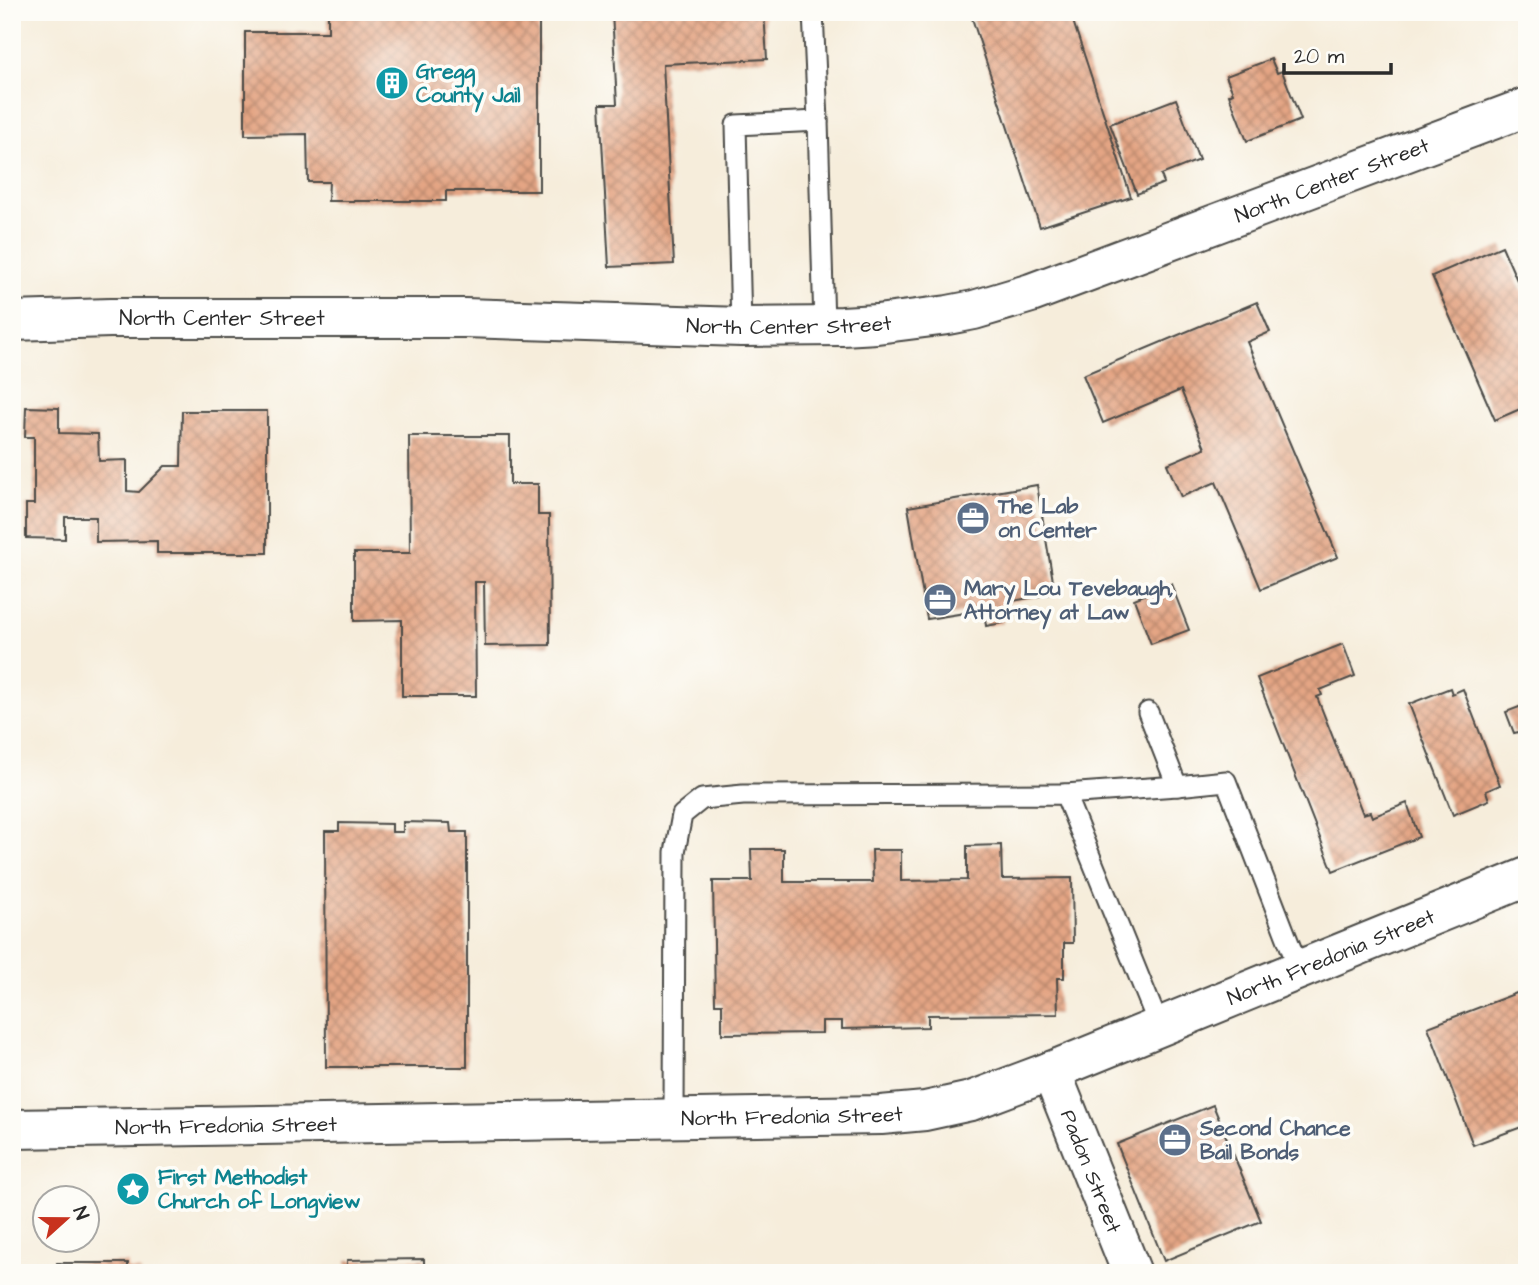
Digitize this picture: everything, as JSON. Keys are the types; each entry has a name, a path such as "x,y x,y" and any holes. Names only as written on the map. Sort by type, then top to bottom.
{"street":[{"name":"North Center Street","path":"12,321 110,318 465,318 741,327 877,324 916,320 974,310 1031,293 1527,107"},
{"name":"North Fredonia Street","path":"12,1129 881,1115 925,1111 971,1101 1051,1071 1527,877"},
{"name":"Padon Street","path":"1051,1071 1132,1273"}],"lane":[{"path":"813,12 824,325"},
{"path":"741,327 736,125 818,121"},
{"path":"1148,712 1177,786"},
{"path":"674,1118 675,852 682,815 702,799 743,795 1065,794 1226,781 1299,969"},
{"path":"1065,794 1159,1026"}],"building":[{"name":"Gregg County Jail","path":"328,12 539,12 539,191 446,191 446,201 328,201 329,182 308,182 307,134 245,135 245,32 328,32"},
{"path":"612,12 764,12 767,59 663,64 674,264 609,267 600,104 617,104"},
{"path":"970,12 1070,12 1131,197 1040,227"},
{"path":"1271,59 1277,73 1282,71 1301,120 1247,141 1229,95 1233,93 1226,76"},
{"path":"1176,99 1199,160 1161,175 1164,183 1137,194 1110,124"},
{"path":"1502,246 1527,303 1527,406 1495,420 1432,276"},
{"path":"1257,302 1270,332 1247,342 1338,557 1261,589 1216,482 1181,497 1167,464 1205,448 1181,390 1103,423 1083,375"},
{"path":"26,407 59,408 59,433 98,434 99,461 127,460 127,491 139,492 165,466 181,466 182,411 267,411 267,553 157,553 157,541 96,542 96,517 65,517 65,539 26,538 26,504 34,504 34,437 25,437"},
{"path":"409,436 510,436 510,484 538,484 538,515 549,515 550,645 485,646 484,582 475,582 476,696 402,696 402,620 354,621 354,553 410,553"},
{"path":"1037,485 1055,593 1008,602 1010,613 1002,614 1003,623 986,626 984,610 927,619 908,507"},
{"path":"1171,584 1189,630 1151,644 1134,599"},
{"path":"1343,644 1355,676 1320,690 1322,695 1317,697 1363,814 1370,812 1372,817 1407,803 1419,837 1333,871 1257,678"},
{"path":"1450,688 1452,694 1463,689 1500,785 1486,791 1489,800 1453,815 1409,704"},
{"path":"1527,704 1527,752 1519,732 1514,733 1506,712"},
{"path":"403,822 450,823 451,832 467,832 467,1067 326,1067 325,831 339,831 339,823 392,824 392,832 403,832"},
{"path":"1001,845 1002,879 1072,878 1073,943 1064,943 1064,978 1057,978 1058,1014 928,1015 928,1027 842,1029 842,1021 822,1021 822,1033 722,1034 722,1004 715,1004 713,881 752,881 751,849 784,849 784,882 873,882 872,850 901,850 901,881 967,880 967,846"},
{"path":"1527,989 1527,1092 1523,1094 1527,1105 1527,1125 1473,1145 1428,1027"},
{"path":"1213,1105 1261,1221 1164,1261 1117,1144"},
{"path":"424,1259 424,1273 324,1273 324,1270 347,1270 347,1260"},
{"path":"57,1263 128,1263 128,1270 139,1270 142,1273 41,1273 43,1270 56,1270"}],"place":[{"name":"Gregg County Jail","path":"392,83"},
{"name":"The Lab on Center","path":"973,518"},
{"name":"Mary Lou Tevebaugh, Attorney at Law","path":"940,600"},
{"name":"Second Chance Bail Bonds","path":"1175,1140"},
{"name":"First Methodist Church of Longview","path":"133,1189"}]}
